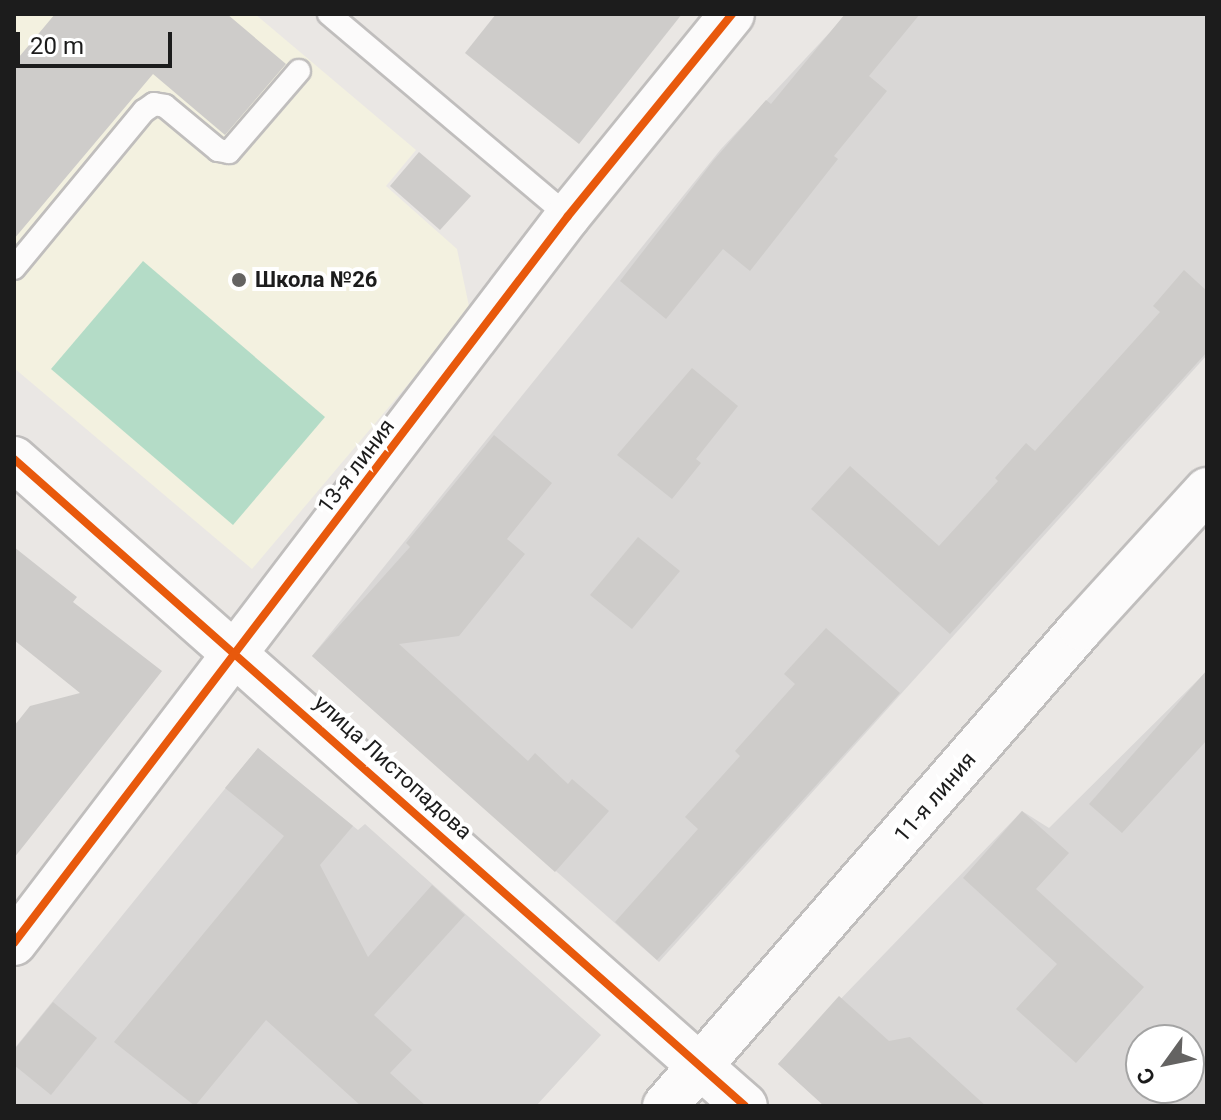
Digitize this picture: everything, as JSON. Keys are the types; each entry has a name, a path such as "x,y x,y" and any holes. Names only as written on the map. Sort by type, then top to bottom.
{"street":[{"name":"13-я линия","path":"14,943 568,216 732,14"},
{"name":"улица Листопадова","path":"14,459 237,653 745,1106"},
{"name":"11-я линия","path":"665,1106 702,1068 1081,628 1207,490"}],"lane":[{"path":"329,14 568,216"},
{"path":"14,268 144,111 154,104 165,106 218,150 229,152 299,71"}],"shaded area":[{"name":"Школа №26","path":"14,14 255,14 416,150 386,186 457,249 470,311 252,569 14,368"},
{"path":"847,14 1207,14 1207,355 659,962 312,656 721,149"},
{"path":"1207,671 1207,1106 825,1106 778,1064 1022,811 1049,828"},
{"path":"258,748 358,830 365,824 601,1035 536,1106 14,1106 14,1049"}],"green space":[{"path":"143,261 325,417 233,525 51,369"}],"building":[{"path":"55,14 227,14 286,64 225,135 153,74 14,239 14,63"},
{"path":"496,14 682,14 579,144 465,53"},
{"path":"845,14 920,14 869,76 887,91 834,156 838,159 750,271 723,249 666,319 620,281 713,161 766,100 771,104"},
{"path":"419,152 471,196 440,230 390,186"},
{"path":"1184,270 1207,291 1207,352 950,634 811,509 850,466 939,546 998,481 995,478 1026,443 1035,451 1160,312 1153,306"},
{"path":"692,368 738,406 696,459 701,463 672,499 617,455"},
{"path":"494,435 552,483 507,539 525,554 459,636 399,644 528,761 535,753 568,784 572,779 609,811 555,872 312,656 410,547 406,543"},
{"path":"638,537 680,571 632,629 590,595"},
{"path":"14,547 77,597 73,602 162,671 14,858 14,726 30,706 80,693 14,640"},
{"path":"826,628 900,693 657,960 615,922 698,829 685,817 740,756 735,751 795,684 784,674"},
{"path":"1207,670 1207,740 1122,833 1089,804"},
{"path":"258,748 353,826 320,865 368,957 432,885 465,915 374,1015 412,1050 390,1073 426,1106 361,1106 266,1020 195,1106 114,1042 284,836 225,788"},
{"path":"1022,811 1069,853 1036,889 1144,987 1076,1063 1016,1009 1057,964 963,878"},
{"path":"839,996 889,1041 910,1037 986,1106 824,1106 778,1064"},
{"path":"53,1002 97,1038 51,1095 14,1065 14,1050"}],"cycle path":[{"path":"14,943 568,216 732,14"},
{"path":"14,459 745,1106"}],"place":[{"name":"Школа №26","path":"239,280"}]}
